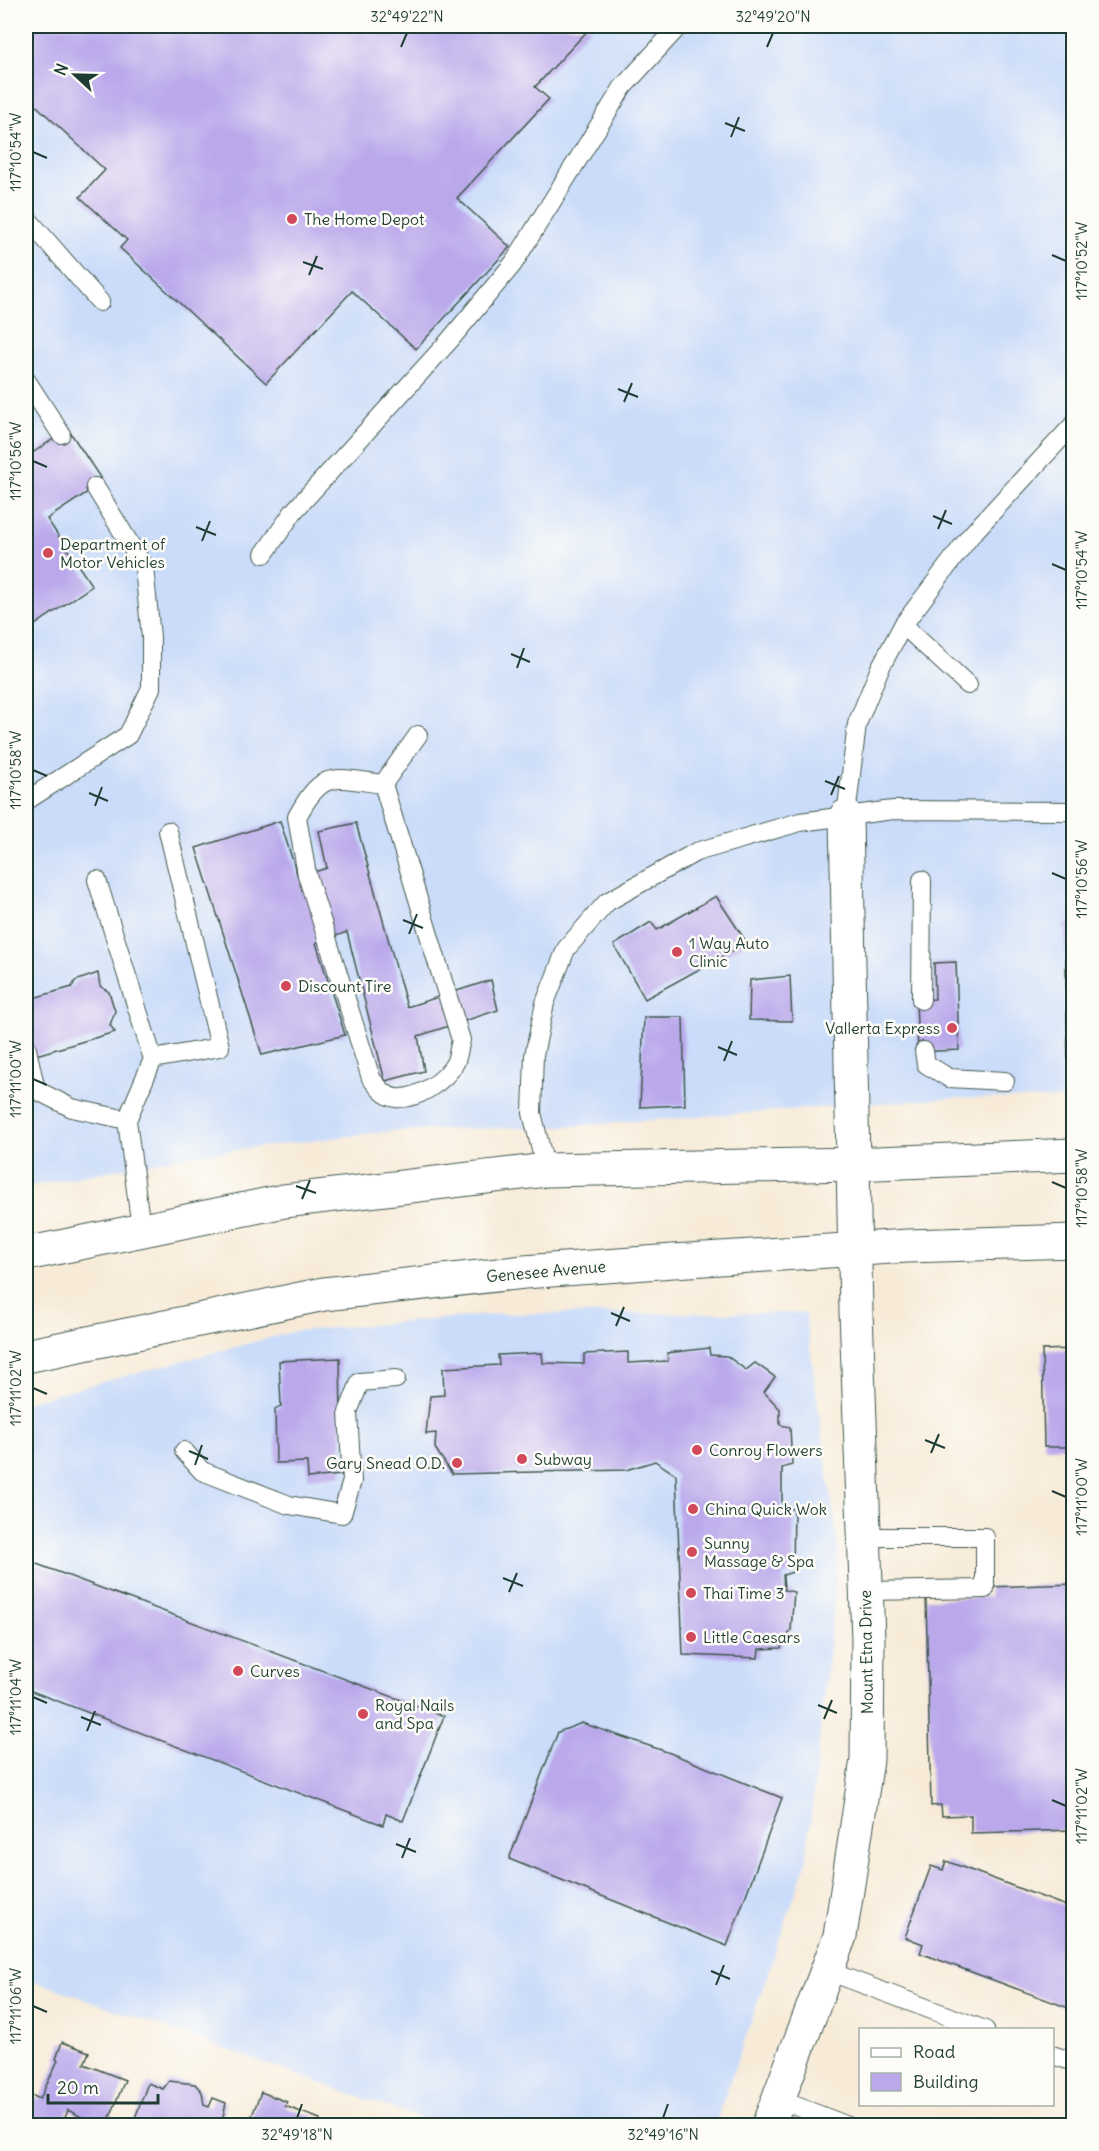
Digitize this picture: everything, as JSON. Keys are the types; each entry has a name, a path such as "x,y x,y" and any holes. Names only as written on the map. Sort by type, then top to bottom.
{"main road":[{"name":"Mount Etna Drive","path":"773,2112 840,1936 867,1760 868,1638 855,1250 846,816"},
{"path":"26,1254 141,1228 284,1201 546,1170 853,1164 1074,1155"},
{"name":"Genesee Avenue","path":"26,1356 324,1294 524,1272 855,1250 1074,1241"}],"lane":[{"path":"264,554 294,511 448,341 513,264 623,87 679,26"},
{"path":"26,217 100,302"},
{"path":"26,381 61,434"},
{"path":"846,816 857,724 880,668 903,625 971,536 1074,424"},
{"path":"26,801 128,735 152,688 151,637 144,567 95,487"},
{"path":"903,625 968,685"},
{"path":"383,784 418,735"},
{"path":"333,778 383,784 461,1040 456,1062 446,1075 420,1094 395,1098 381,1091 371,1078 307,875 297,817 318,784 333,778"},
{"path":"546,1170 532,1113 534,1055 545,1003 566,949 607,902 696,852 800,822 893,810 1074,811"},
{"path":"153,1059 220,1047 168,831"},
{"path":"97,880 153,1059 127,1120 141,1228"},
{"path":"921,1000 922,880"},
{"path":"26,1045 36,1090 72,1108 127,1120"},
{"path":"924,1051 926,1064 948,1078 1005,1081"},
{"path":"184,1450 202,1471 289,1505 342,1514 352,1481 348,1412 360,1382 396,1379"},
{"path":"864,1537 985,1537 985,1589 866,1591"},
{"path":"828,1971 980,2028"},
{"path":"1054,2055 1074,2062"},
{"path":"773,2112 848,2126"}],"shaded area":[{"path":"26,26 1073,26 1073,1099 952,1098 572,1126 391,1131 192,1155 26,1187"},
{"path":"805,1313 839,1553 806,1863 715,2125 438,2125 26,1978 26,1402 296,1331 499,1314"}],"building":[{"name":"The Home Depot","path":"27,26 592,26 535,87 549,99 457,198 510,247 416,349 352,291 266,383 120,248 127,240 80,197 105,170 26,96"},
{"name":"Department of Motor Vehicles","path":"68,429 103,482 47,519 92,586 26,631 26,453 28,456"},
{"path":"280,821 298,877 327,868 319,831 356,823 407,1007 491,980 498,1010 418,1036 424,1071 385,1081 347,932 316,943 345,1035 262,1055 196,848"},
{"path":"716,896 747,943 645,999 614,945 651,922 657,930"},
{"path":"1065,924 1074,924 1074,1060 1068,1060"},
{"path":"956,962 959,1050 918,1052 916,1000 935,999 934,963"},
{"path":"98,973 100,986 109,992 115,1011 110,1025 115,1032 26,1058 26,1000 72,987 75,981"},
{"path":"790,976 792,1021 749,1020 750,980"},
{"path":"644,1017 683,1017 685,1105 640,1107"},
{"path":"709,1348 710,1355 727,1356 746,1370 755,1363 775,1377 764,1392 780,1409 780,1425 790,1427 792,1465 782,1468 782,1508 794,1509 793,1572 783,1575 784,1590 794,1592 791,1630 781,1648 759,1649 758,1658 683,1655 676,1475 655,1461 626,1470 452,1474 435,1448 436,1433 426,1434 430,1396 444,1395 443,1368 499,1365 498,1355 542,1353 543,1363 584,1364 584,1354 628,1352 628,1363 668,1361 667,1353"},
{"path":"1074,1349 1074,1447 1044,1447 1042,1350"},
{"path":"340,1358 342,1475 308,1478 307,1462 276,1463 275,1409 281,1406 279,1361"},
{"path":"26,1560 444,1716 403,1821 386,1814 383,1825 26,1689"},
{"path":"1074,1584 1074,1830 971,1833 971,1815 942,1816 941,1805 931,1806 926,1599 990,1597 989,1587"},
{"path":"582,1723 670,1753 782,1798 727,1946 509,1859 558,1732"},
{"path":"946,1861 1074,1909 1074,2010 920,1953 923,1944 905,1937 931,1866 943,1870"},
{"path":"62,2042 89,2052 84,2064 125,2080 107,2125 91,2122 68,2110 62,2126 26,2126 26,2093 40,2099 58,2060 56,2059"},
{"path":"169,2081 195,2084 202,2092 204,2105 209,2107 213,2098 226,2103 221,2126 132,2126 148,2083 163,2089"},
{"path":"261,2092 287,2102 285,2106 320,2119 318,2126 248,2126"}],"place":[{"name":"The Home Depot","path":"292,219"},
{"name":"Department of Motor Vehicles","path":"48,553"},
{"name":"1 Way Auto Clinic","path":"677,952"},
{"name":"Discount Tire","path":"286,986"},
{"name":"Vallerta Express","path":"952,1028"},
{"name":"Conroy Flowers","path":"697,1450"},
{"name":"Subway","path":"522,1459"},
{"name":"Gary Snead O.D.","path":"457,1463"},
{"name":"China Quick Wok","path":"693,1509"},
{"name":"Sunny Massage & Spa","path":"692,1552"},
{"name":"Thai Time 3","path":"691,1593"},
{"name":"Little Caesars","path":"691,1637"},
{"name":"Curves","path":"238,1671"},
{"name":"Royal Nails and Spa","path":"363,1714"}]}
